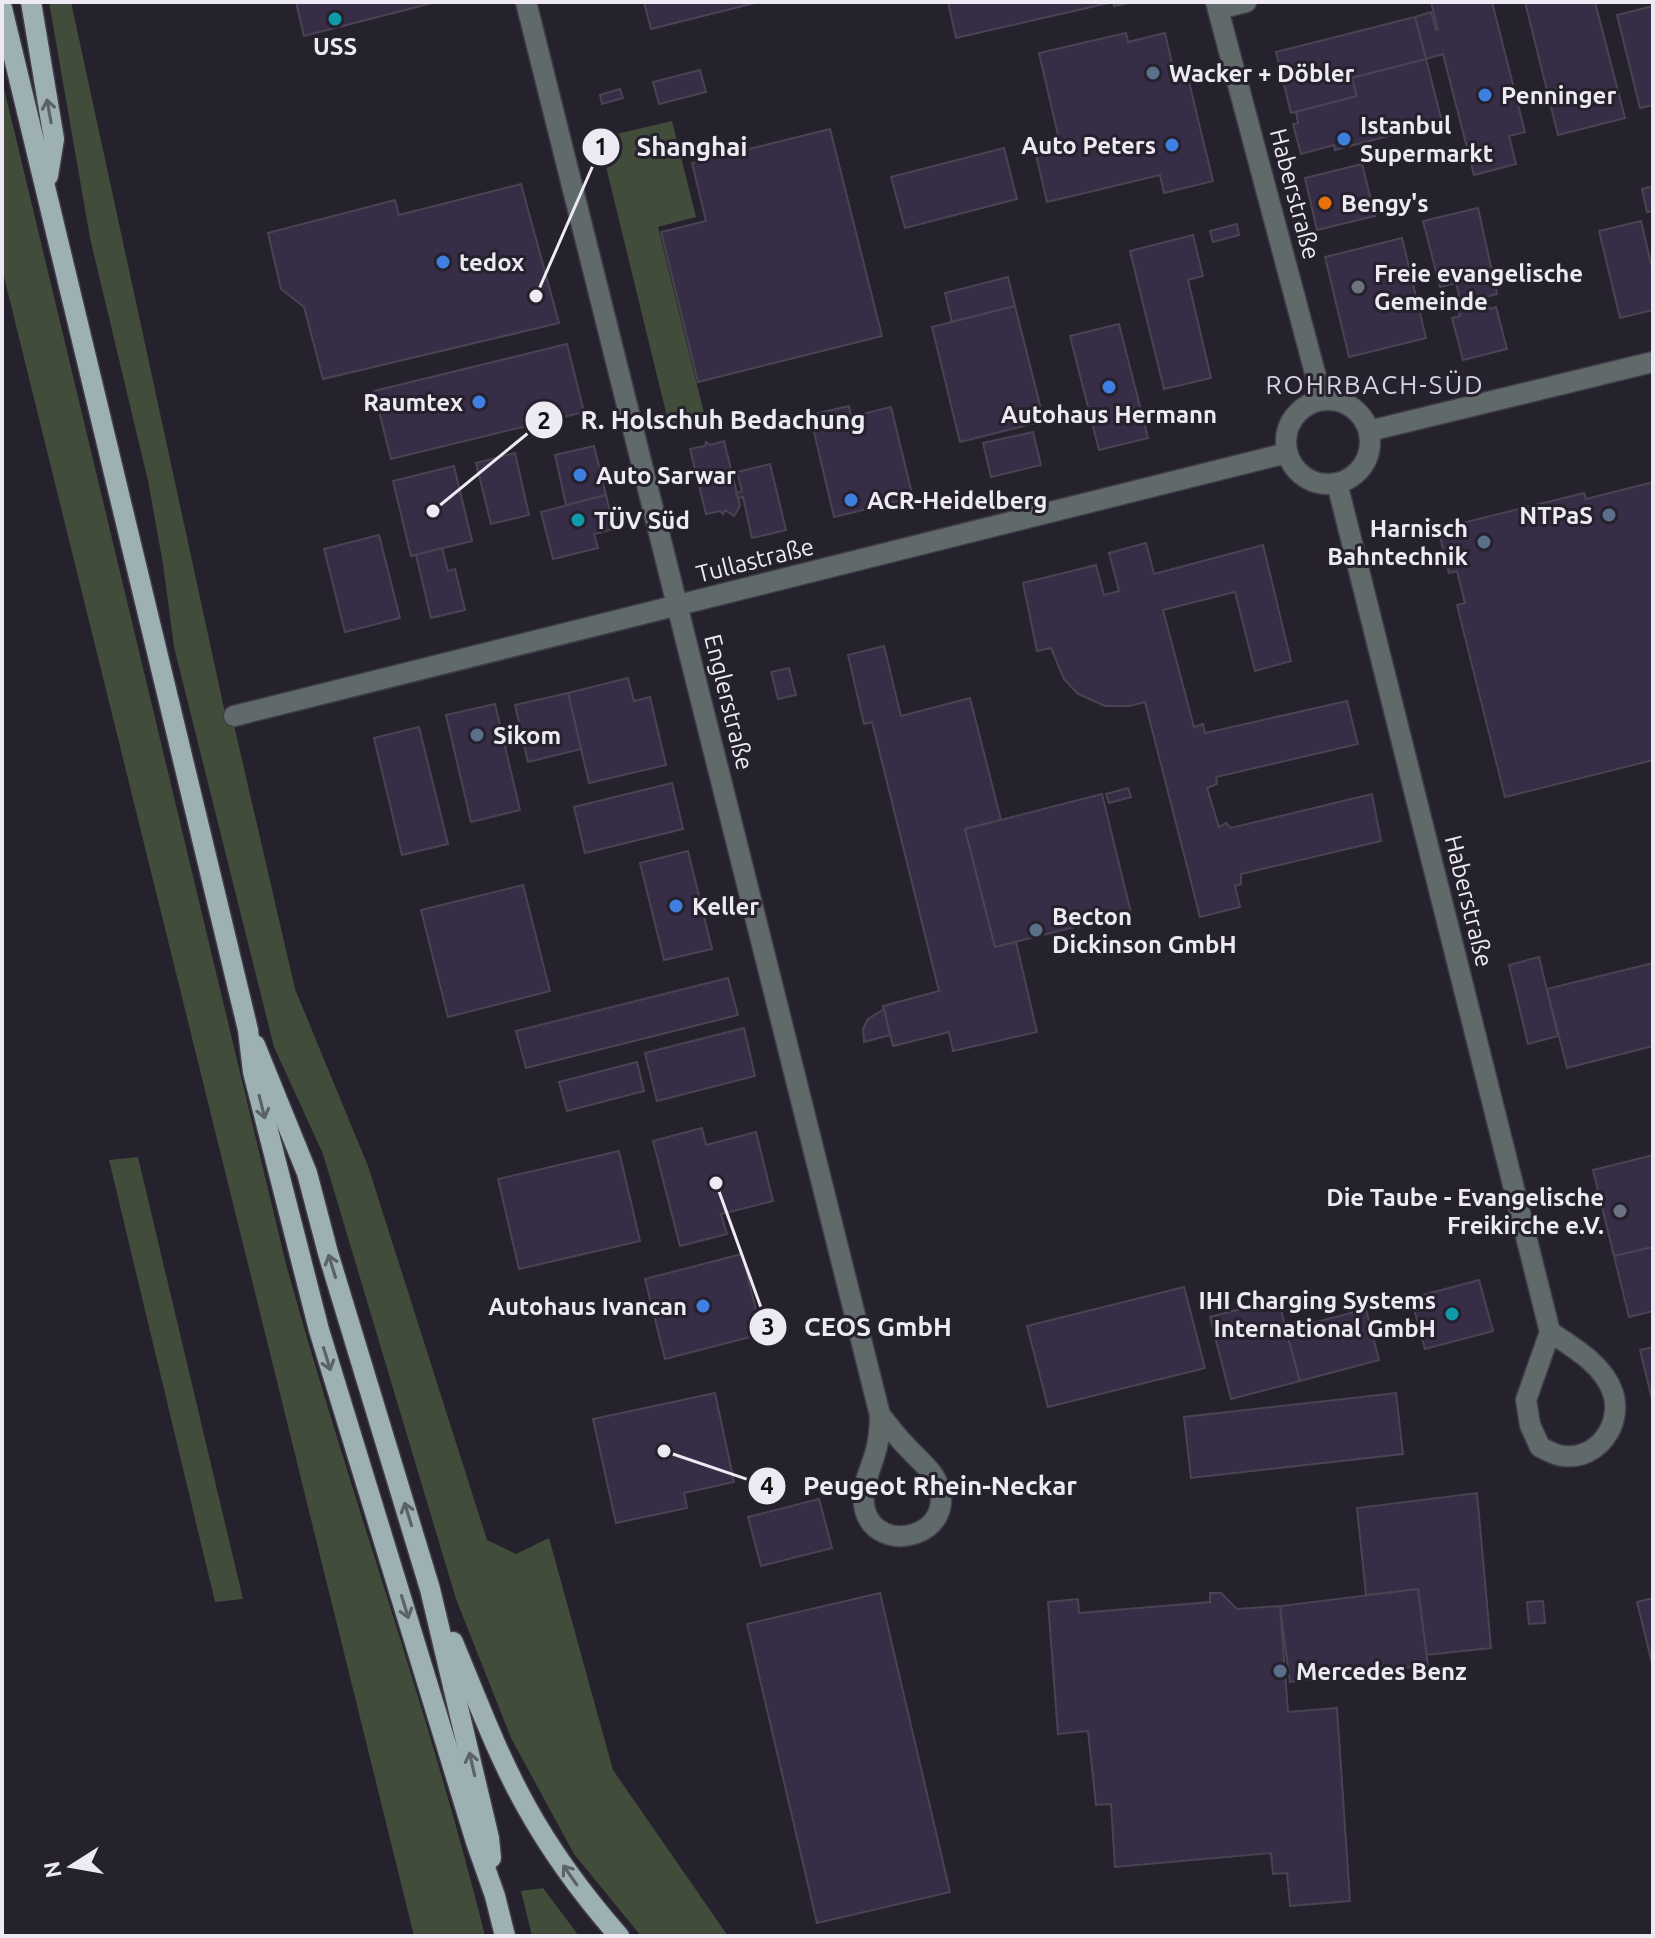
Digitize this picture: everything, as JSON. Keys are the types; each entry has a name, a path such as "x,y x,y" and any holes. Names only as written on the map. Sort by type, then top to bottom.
{"main road":[{"path":"31,2 54,139 46,188"},
{"path":"2,8 248,1030 253,1072 315,1316 505,1936"},
{"path":"248,1030 307,1173 328,1253 430,1589 489,1838 495,1896"},
{"path":"430,1589 525,1805 585,1897 619,1936"}],"street":[{"name":"Englerstraße","path":"526,2 880,1415 879,1440 865,1481 863,1497 866,1515 875,1527 889,1535 916,1534 933,1523 940,1513 942,1497 936,1477 880,1415"},
{"path":"1217,6 1246,2"},
{"name":"Haberstraße","path":"1217,6 1322,399"},
{"path":"1369,431 1653,362"},
{"path":"1322,399 1339,400 1353,407 1362,416 1369,431 1370,448 1366,462 1355,474 1337,483 1318,483 1304,476 1294,467 1287,453 1286,436 1292,420 1305,406 1322,399"},
{"name":"Tullastraße","path":"234,716 1287,453"},
{"name":"Haberstraße","path":"1337,483 1550,1332"},
{"path":"1550,1332 1592,1363 1614,1394 1613,1425 1599,1446 1585,1455 1562,1457 1540,1447 1530,1425 1526,1400 1550,1332"}],"green space":[{"path":"49,2 71,2 225,713 234,725 295,989 368,1166 487,1540 516,1554 549,1538 613,1770 728,1936 641,1936 574,1854 511,1738 456,1599 323,1154 274,1047 174,647 148,481 90,238"},
{"path":"2,80 286,1264 439,1767 485,1936 414,1936 2,269"},
{"path":"672,121 696,217 658,227 705,417 669,425 599,138"},
{"path":"138,1157 243,1599 215,1602 109,1160"},
{"path":"543,1888 579,1936 532,1936 521,1891"}],"building":[{"name":"USS","path":"296,2 436,2 304,36"},
{"path":"644,2 759,2 651,29"},
{"path":"948,2 1113,2 956,38"},
{"name":"Penninger","path":"1431,2 1492,2 1525,132 1509,136 1516,164 1474,175 1443,54 1426,59 1415,17 1431,12 1438,29"},
{"path":"1525,2 1595,2 1625,118 1558,135"},
{"path":"1653,6 1653,105 1640,108 1617,15"},
{"path":"1415,17 1426,59 1352,78 1357,96 1291,113 1276,52"},
{"path":"1126,33 1128,42 1165,33 1176,81 1188,78 1213,181 1164,193 1160,175 1047,202 1036,155 1061,148 1039,53"},
{"path":"1426,59 1442,122 1335,150 1334,145 1301,154 1293,124 1298,123 1296,112 1357,96 1352,78"},
{"path":"700,70 706,92 659,104 653,82"},
{"path":"620,89 623,98 602,104 600,95"},
{"path":"830,129 882,336 698,382 661,232 706,221 692,163"},
{"path":"1004,148 1017,199 905,228 891,177"},
{"path":"1362,164 1375,216 1317,230 1305,178"},
{"path":"521,184 559,323 323,379 304,307 281,289 268,233 395,200 399,215"},
{"path":"1653,186 1653,211 1647,212 1642,189"},
{"path":"1478,208 1497,294 1461,303 1456,283 1440,287 1423,221"},
{"path":"1641,221 1653,272 1653,310 1620,318 1599,231"},
{"path":"1237,224 1239,235 1213,242 1210,231"},
{"path":"1193,235 1203,276 1188,280 1211,378 1164,389 1130,251"},
{"path":"1402,238 1426,338 1349,357 1325,257"},
{"path":"1008,277 1015,306 952,322 945,293"},
{"path":"1487,299 1489,309 1496,307 1507,349 1463,360 1452,318 1460,316 1457,307"},
{"path":"1015,306 1044,421 960,442 932,327"},
{"name":"Autohaus Hermann","path":"1119,324 1148,438 1099,450 1070,336"},
{"name":"Raumtex","path":"567,344 584,412 391,459 374,391"},
{"path":"849,406 851,417 891,407 913,498 834,517 810,415"},
{"path":"1033,432 1041,465 991,477 983,443"},
{"path":"724,441 740,506 734,516 725,510 723,514 720,511 706,514 690,449 705,446 706,442 710,445"},
{"name":"Auto Sarwar","path":"594,446 606,495 566,505 555,455"},
{"path":"515,453 529,515 491,524 476,463"},
{"path":"770,464 786,530 752,538 743,497 738,498 736,493 742,491 737,472"},
{"path":"454,466 472,541 411,556 393,481"},
{"path":"1653,482 1653,760 1505,797 1457,605 1465,603 1457,571 1449,573 1438,529 1584,493 1586,499"},
{"name":"TÜV Süd","path":"606,495 614,529 594,534 598,548 553,559 541,512"},
{"path":"379,535 400,618 345,632 324,549"},
{"path":"1146,543 1154,574 1263,545 1291,661 1255,671 1235,592 1163,610 1194,727 1203,724 1205,733 1347,701 1358,744 1216,777 1217,784 1207,788 1219,827 1226,823 1231,828 1372,794 1381,841 1241,874 1241,884 1235,886 1240,907 1200,917 1145,702 1105,706 1078,694 1064,679 1051,648 1037,651 1023,583 1096,565 1104,595 1119,591 1109,553"},
{"path":"442,548 448,571 455,569 465,610 431,618 416,555"},
{"path":"884,646 901,716 970,698 1001,820 965,829 995,947 1016,942 1037,1032 953,1051 949,1032 893,1046 883,1006 939,991 872,722 864,724 848,655"},
{"path":"789,668 796,695 778,699 771,672"},
{"path":"628,678 634,701 650,697 666,765 589,783 568,693"},
{"path":"568,693 581,749 528,762 515,705"},
{"path":"495,704 520,810 471,822 446,715"},
{"path":"419,727 448,844 402,855 374,738"},
{"path":"672,783 683,829 585,853 574,807"},
{"path":"1128,788 1131,797 1109,803 1106,794"},
{"path":"1102,794 1131,913 995,947 965,829"},
{"name":"Keller","path":"688,851 712,949 664,960 640,863"},
{"path":"523,885 550,991 448,1017 421,910"},
{"path":"1539,957 1558,1036 1528,1044 1509,965"},
{"path":"1653,963 1653,1046 1567,1068 1547,989"},
{"path":"728,978 738,1015 526,1068 516,1031"},
{"path":"884,1009 890,1035 864,1042 863,1029 868,1019"},
{"path":"744,1028 755,1076 657,1101 645,1053"},
{"path":"637,1062 644,1091 567,1111 559,1082"},
{"path":"702,1128 706,1145 756,1132 773,1201 721,1214 727,1234 680,1246 653,1141"},
{"path":"619,1151 640,1241 519,1269 498,1179"},
{"path":"1653,1155 1653,1247 1614,1256 1593,1170"},
{"path":"1653,1247 1653,1311 1629,1317 1614,1256"},
{"name":"Autohaus Ivancan","path":"742,1254 762,1334 665,1359 645,1279"},
{"name":"IHI Charging Systems International GmbH","path":"1479,1280 1493,1331 1425,1349 1411,1298"},
{"path":"1184,1287 1205,1368 1048,1407 1027,1326"},
{"path":"1278,1299 1300,1381 1231,1399 1210,1317"},
{"path":"1366,1309 1379,1360 1300,1381 1286,1330"},
{"path":"1653,1347 1653,1403 1640,1350"},
{"path":"715,1393 734,1482 684,1493 687,1508 616,1523 593,1419"},
{"path":"1396,1393 1403,1454 1191,1478 1184,1417"},
{"path":"1477,1493 1491,1648 1426,1655 1418,1589 1366,1595 1357,1508"},
{"path":"819,1499 832,1548 761,1566 748,1517"},
{"path":"1418,1589 1428,1665 1290,1682 1280,1606"},
{"path":"880,1593 950,1892 817,1923 747,1624"},
{"path":"1210,1593 1221,1593 1237,1609 1280,1606 1288,1712 1337,1708 1350,1901 1290,1906 1287,1873 1273,1874 1271,1853 1115,1867 1111,1804 1096,1805 1088,1731 1058,1734 1048,1602 1078,1599 1079,1613 1210,1602"},
{"path":"1653,1598 1653,1667 1637,1602"},
{"path":"1543,1601 1545,1623 1529,1624 1527,1602"}],"place":[{"name":"USS","path":"335,19"},
{"name":"Wacker + Döbler","path":"1153,73"},
{"name":"Penninger","path":"1485,95"},
{"name":"Istanbul Supermarkt","path":"1344,139"},
{"name":"Auto Peters","path":"1172,145"},
{"name":"Bengy's","path":"1325,203"},
{"name":"tedox","path":"443,262"},
{"name":"Freie evangelische Gemeinde","path":"1358,287"},
{"name":"Shanghai","path":"536,296"},
{"name":"Autohaus Hermann","path":"1109,387"},
{"name":"Raumtex","path":"479,402"},
{"name":"Auto Sarwar","path":"580,475"},
{"name":"ACR-Heidelberg","path":"851,500"},
{"name":"R. Holschuh Bedachung","path":"433,511"},
{"name":"NTPaS","path":"1609,515"},
{"name":"TÜV Süd","path":"578,520"},
{"name":"Harnisch Bahntechnik","path":"1484,542"},
{"name":"Sikom","path":"477,735"},
{"name":"Keller","path":"676,906"},
{"name":"Becton Dickinson GmbH","path":"1036,930"},
{"name":"CEOS GmbH","path":"716,1183"},
{"name":"Die Taube - Evangelische Freikirche e.V.","path":"1620,1211"},
{"name":"Autohaus Ivancan","path":"703,1306"},
{"name":"IHI Charging Systems International GmbH","path":"1452,1314"},
{"name":"Peugeot Rhein-Neckar","path":"664,1451"},
{"name":"Mercedes Benz","path":"1280,1671"}],"district":[{"name":"ROHRBACH-SÜD","path":"1375,384"}]}
